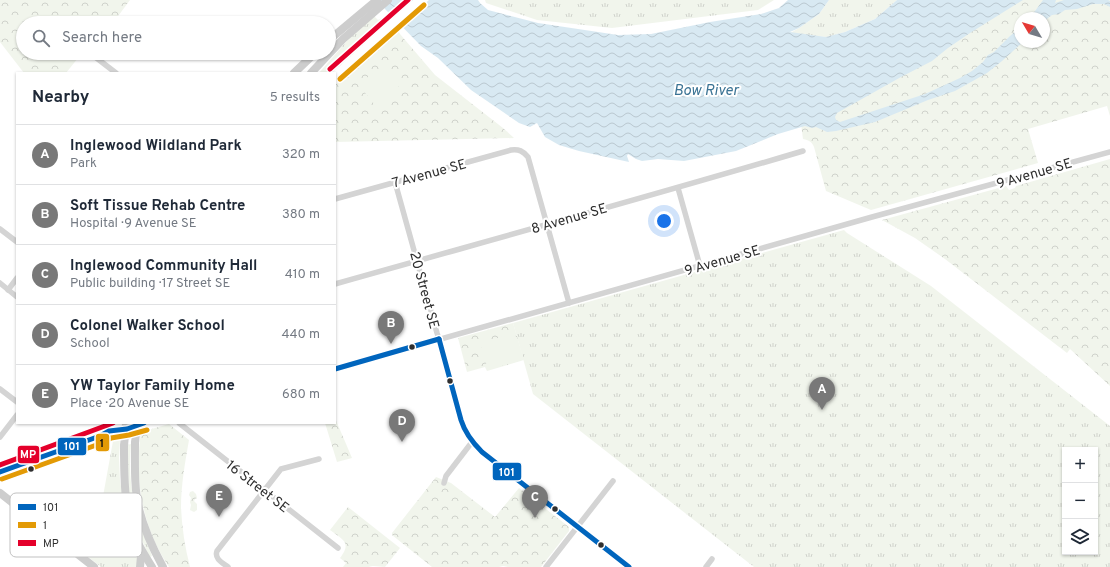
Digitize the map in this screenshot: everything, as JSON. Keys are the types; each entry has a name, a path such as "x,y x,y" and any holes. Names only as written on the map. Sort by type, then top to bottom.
{"main road":[{"path":"336,46 372,9 377,0"},
{"path":"336,35 372,9 388,0"},
{"path":"295,72 308,60"},
{"path":"312,72 323,60"},
{"path":"136,493 135,443 141,424"},
{"path":"119,429 124,446 125,493"},
{"path":"0,472 100,436"},
{"path":"0,493 10,501"},
{"path":"142,517 150,540 162,564 152,567 142,550"},
{"path":"81,557 94,567"},
{"path":"140,567 141,557"}],"street":[{"path":"99,60 115,72"},
{"name":"7 Avenue SE","path":"336,199 511,150 517,150 528,156 547,224"},
{"name":"8 Avenue SE","path":"336,284 803,152"},
{"name":"9 Avenue SE","path":"336,369 872,217 1110,152"},
{"name":"20 Street SE","path":"395,182 437,333 440,339 461,420 464,429 472,442"},
{"path":"678,188 700,266"},
{"path":"547,224 569,303"},
{"path":"0,229 16,241"},
{"path":"8,290 16,279"},
{"path":"0,283 16,295"},
{"path":"0,388 16,401"},
{"path":"0,437 16,416"},
{"name":"16 Street SE","path":"180,424 338,548"},
{"path":"444,483 446,476 472,442 498,465 629,567"},
{"path":"228,567 218,559 216,556 217,551 281,469 319,459"},
{"path":"546,567 613,481"},
{"path":"706,567 712,558"}],"green space":[{"path":"0,0 130,0 118,16 16,16 16,60 76,60 67,72 23,72 0,42"},
{"path":"485,0 774,0 758,10 612,28 537,20 486,3"},
{"path":"829,0 897,0 875,19 845,32 826,37 790,33 819,14"},
{"path":"1019,0 1110,0 1110,116 1107,106 1028,129 1038,163 871,210 826,191 814,147 810,142 803,139 801,124"},
{"path":"374,16 378,20 382,18 386,24 333,72 320,72 330,60 336,60 336,53 352,35"},
{"path":"397,29 435,75 514,138 336,142 336,84"},
{"path":"390,68 399,77 398,90 379,105 375,105 362,89 364,82 377,69"},
{"path":"1110,159 1110,386 1070,349 1067,353 945,259 915,238 882,220 1006,186 1009,190 1015,188 1016,186"},
{"path":"844,230 931,286 1110,426 1110,567 754,567 533,394 513,323"},
{"path":"513,323 524,360 487,371 485,367 467,372 458,338"},
{"path":"515,333 522,360 488,370 480,343"},
{"path":"336,420 352,458 337,462 325,424 336,424"},
{"path":"169,424 189,440 182,482 181,508 184,538 190,567 169,567 152,536 142,502 140,485 139,450 141,432"},
{"path":"120,439 119,458 122,493 104,493 113,441"},
{"path":"131,444 130,467 132,493 129,493 127,445"},
{"path":"436,477 451,483 495,517 519,488 569,527 569,531 541,567 432,567 392,535 392,533"},
{"path":"193,491 197,498 194,501 197,504 197,510 194,512 190,510 191,498 189,495 190,492"},
{"path":"348,507 400,548 385,567 343,567 346,563 340,558 344,553 346,545 342,539 330,530"},
{"path":"142,529 152,556 150,557 143,542"},
{"path":"88,557 137,557 137,567 101,567"}],"water":[{"name":"Bow River","path":"379,0 478,0 488,10 538,23 618,35 651,34 710,22 761,14 779,8 788,0 829,0 819,14 799,28 790,32 826,37 845,32 875,19 897,0 1023,0 970,33 932,61 837,113 835,117 836,120 840,122 925,94 960,78 983,62 988,55 994,52 1014,33 1014,48 1016,48 987,73 955,91 928,100 875,122 836,131 827,132 816,127 812,128 805,126 778,134 736,151 684,161 658,159 642,161 628,154 627,156 629,162 559,145 545,137 537,123 530,127 519,123 471,90 438,58 421,46 385,9"},
{"path":"1043,0 1056,0 1055,3 1064,0 1110,1 1110,7 1104,4 1093,4 1077,9 1065,10 1059,14 1050,16 1050,12 1034,12"}],"pier":[{"path":"413,0 429,0 412,17 400,26 392,19"}],"tunnel":[{"path":"100,436 103,433 114,430"}],"transit line":[{"name":"MP","path":"330,69 408,0"},
{"name":"1","path":"340,79 424,5"},
{"name":"101","path":"439,339 461,420 475,445 629,567"},
{"name":"101","path":"336,369 439,339"},
{"name":"MP","path":"0,465 110,424"},
{"name":"101","path":"0,472 100,436 109,431 127,429 141,424"},
{"name":"1","path":"2,479 102,443 111,438 147,430"}],"place":[{"name":"Soft Tissue Rehab Centre","path":"391,344"},
{"name":"Inglewood Wildland Park","path":"822,410"},
{"name":"Colonel Walker School","path":"402,442"},
{"name":"YW Taylor Family Home","path":"219,517"},
{"name":"Inglewood Community Hall","path":"535,518"}]}
